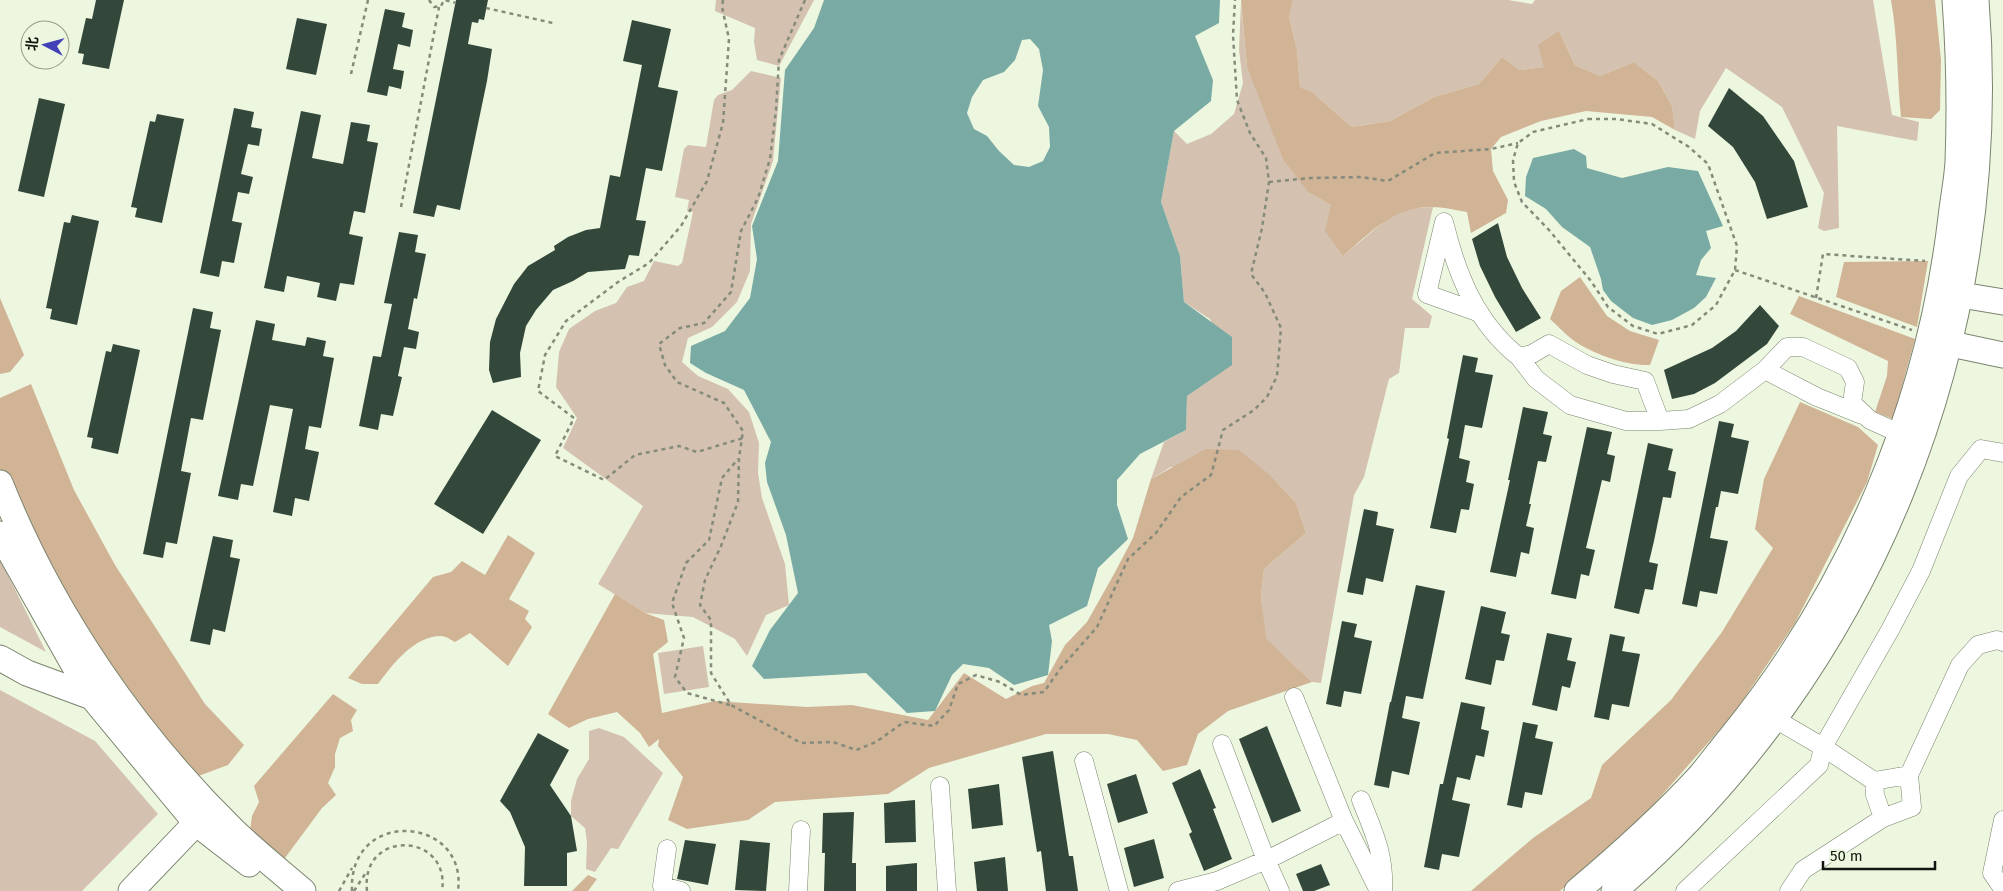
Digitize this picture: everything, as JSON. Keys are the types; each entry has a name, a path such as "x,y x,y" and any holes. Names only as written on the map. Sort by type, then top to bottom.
{"street":[{"path":"1577,891 1632,845 1700,776 1760,701 1814,620 1860,535 1901,434 1926,354 1946,260 1958,164 1960,67 1955,0"},
{"path":"1614,891 1673,837 1709,799 1775,719 1833,632 1882,540 1921,444 1951,344 1962,295 1976,198 1980,133 1980,68 1976,0"},
{"path":"1480,313 1427,294 1444,222 1451,250 1465,288 1480,313 1502,344 1519,358 1536,379 1570,405 1626,421 1689,419 1720,404 1765,370 1787,347 1804,347 1848,368 1855,382 1852,403 1866,417"},
{"path":"1962,295 2003,302"},
{"path":"1519,358 1532,354 1549,344 1587,365 1645,381 1660,421"},
{"path":"1951,344 2003,355"},
{"path":"1765,370 1817,397 1901,434"},
{"path":"1685,891 1819,765 1823,747 1890,630 1920,571 1960,476 1981,449 2003,454"},
{"path":"0,483 14,517 57,603 109,684 168,761 234,831 303,891"},
{"path":"0,534 92,697 196,823 284,891"},
{"path":"1789,891 1803,870 1883,818 1912,807 1909,775 1960,665 1978,645 1997,640 2003,642"},
{"path":"0,658 27,673 92,697"},
{"path":"1294,697 1344,821 1381,891"},
{"path":"1775,719 1823,747 1874,781 1909,775"},
{"path":"1222,744 1266,860 1280,891"},
{"path":"1084,761 1119,891"},
{"path":"1874,781 1875,795 1883,818"},
{"path":"940,786 947,891"},
{"path":"1361,800 1380,849 1384,872 1381,891"},
{"path":"2003,820 1992,873 2003,889"},
{"path":"1178,891 1205,888 1216,881 1266,860 1344,821"},
{"path":"130,891 196,823"},
{"path":"798,891 801,830"},
{"path":"666,849 662,886 676,890"}],"path":[{"path":"351,74 368,0"},
{"path":"429,0 432,6 439,7"},
{"path":"401,207 439,7 443,5 444,0 456,3"},
{"path":"723,0 722,7 730,39 723,123 707,181 681,226 649,263 618,282 566,321 545,355 538,391 574,418 555,456 604,480 636,455 679,446 697,452 743,438"},
{"path":"731,706 711,673 711,620 700,604 705,580 738,502 739,458 743,431 724,403 677,382 665,366 659,344 680,328 704,323 731,292 742,231 758,198 770,159 780,60 805,0"},
{"path":"739,458 722,478 709,540 686,562 672,603 684,638 675,677 688,693 731,706 801,744 833,742 856,750 876,742 904,722 934,726 949,710 958,684 976,675 1000,682 1021,696 1044,692 1060,669 1097,627 1128,560 1156,533 1181,497 1211,474 1223,430 1254,410 1267,397 1277,376 1281,328 1265,293 1250,274 1262,228 1269,182 1266,158 1250,133 1237,100 1233,36 1235,0"},
{"path":"486,8 553,23"},
{"path":"1269,182 1311,178 1361,177 1388,181 1435,153 1491,149 1518,143 1533,132 1588,119 1652,124 1689,146 1708,164 1737,246 1736,270 1716,305 1692,325 1658,334 1633,326 1608,306 1591,281 1549,230 1522,202 1514,182 1514,160 1518,143"},
{"path":"1816,298 1823,254 1928,261"},
{"path":"1736,270 1915,332"},
{"path":"339,891 362,851 372,841 385,834 399,830 414,830 434,839 450,854 456,868 459,884 458,891"},
{"path":"353,891 375,858 385,849 398,844 424,849 434,858 440,869 443,882 442,891"},
{"path":"353,891 351,879 355,864"},
{"path":"367,891 368,869"}],"shaded area":[{"path":"716,0 814,0 779,66 757,60 754,42 755,28 715,11"},
{"path":"1241,0 1293,0 1289,17 1297,50 1300,87 1312,92 1352,127 1390,121 1434,97 1479,84 1502,57 1520,70 1544,67 1538,45 1559,31 1575,65 1600,76 1634,62 1658,81 1672,106 1675,130 1652,117 1586,111 1541,121 1501,137 1491,149 1493,171 1508,200 1506,213 1471,233 1467,212 1432,207 1406,211 1383,222 1343,256 1325,231 1331,205 1309,193 1283,159 1247,67"},
{"path":"1293,0 1508,0 1532,4 1535,0 1873,0 1892,115 1919,122 1917,141 1837,126 1839,228 1824,231 1818,228 1824,193 1782,107 1726,68 1700,111 1695,139 1675,130 1672,106 1658,81 1634,62 1600,76 1575,65 1559,31 1545,67 1520,70 1502,57 1479,84 1434,97 1390,121 1352,127 1312,92 1300,87 1297,50 1289,17"},
{"path":"1891,0 1935,0 1941,60 1940,110 1931,119 1901,117 1895,29"},
{"path":"1241,2 1247,67 1309,193 1331,205 1343,256 1387,219 1410,208 1433,207 1412,299 1432,316 1429,328 1405,328 1399,373 1389,379 1364,477 1354,495 1321,683 1312,682 1265,639 1261,597 1264,569 1306,533 1296,503 1272,477 1171,467 1151,479 1164,442 1186,430 1187,396 1231,365 1210,319 1184,302 1180,256 1161,202 1174,131 1187,144 1211,134 1234,114 1243,83 1239,50"},
{"path":"751,71 781,78 773,161 751,224 750,271 737,302 712,327 688,338 682,362 698,376 728,389 749,412 759,443 758,473 762,498 785,564 789,605 766,615 747,656 735,639 693,617 645,613 598,584 643,506 563,448 577,418 556,387 559,352 569,329 595,311 616,303 627,287 644,281 654,261 678,266 682,263 693,212 687,211 689,200 675,197 684,149 688,145 706,147 714,100 718,95 732,90"},
{"path":"1928,261 1917,327 1836,297 1844,262"},
{"path":"1580,277 1607,316 1630,331 1659,340 1650,365 1621,361 1590,350 1573,340 1550,319 1561,291"},
{"path":"1799,296 1915,339 1893,419 1875,412 1887,376 1888,361 1790,314"},
{"path":"0,298 24,355 10,372 0,374"},
{"path":"31,384 74,490 115,565 205,704 244,745 228,765 193,778 87,636 0,470 0,398"},
{"path":"1800,402 1858,427 1878,445 1867,482 1795,623 1735,712 1634,827 1560,891 1471,891 1533,838 1591,798 1602,765 1671,700 1722,632 1773,548 1755,529 1764,479"},
{"path":"1206,449 1239,450 1272,477 1296,503 1306,533 1264,569 1261,597 1266,639 1312,682 1228,711 1198,734 1187,765 1163,771 1137,740 1108,734 1046,734 929,768 888,794 775,802 748,820 687,829 668,820 683,777 658,746 659,739 649,747 640,733 617,712 588,719 569,728 548,714 615,594 645,613 664,620 668,642 653,654 662,713 715,701 807,707 852,705 928,720 964,673 1006,699 1032,686 1044,683 1065,645 1087,622 1133,538 1151,479"},
{"path":"508,535 535,553 509,599 529,611 525,619 532,627 508,666 470,633 455,642 441,636 431,637 422,641 405,652 378,684 362,684 348,678 433,577 451,572 462,561 485,575"},
{"path":"0,559 46,652 0,627"},
{"path":"703,646 709,687 664,694 658,653"},
{"path":"0,690 95,741 158,814 82,891 0,891"},
{"path":"333,694 357,710 351,720 353,731 340,738 335,754 335,767 328,783 336,795 322,808 282,862 250,831 252,816 259,802 254,786"},
{"path":"599,728 624,737 663,773 618,849 611,848 595,872 586,869 587,842 585,828 571,816 571,801 577,779 589,759 589,731"},
{"path":"588,875 597,879 588,891 572,891"}],"water":[{"path":"824,0 1220,0 1219,23 1195,36 1213,80 1211,101 1174,131 1161,202 1180,256 1184,302 1232,337 1232,365 1187,396 1186,430 1140,454 1117,480 1117,505 1128,539 1098,568 1087,606 1049,625 1052,641 1048,675 1014,685 989,668 963,664 952,675 935,711 907,713 866,673 764,679 752,666 770,630 798,593 786,535 767,482 765,463 771,442 744,390 706,373 690,363 691,346 725,331 750,298 757,259 752,226 778,161 785,70 814,28","holes":["1030,39 1039,49 1043,70 1038,106 1049,127 1050,147 1043,161 1029,167 1014,165 987,136 974,129 967,113 972,97 983,80 1004,72 1015,60 1022,40"]},
{"path":"1574,149 1586,156 1587,168 1622,178 1668,167 1698,171 1723,226 1706,231 1711,248 1701,260 1696,275 1716,278 1706,297 1694,308 1672,320 1652,325 1633,318 1611,301 1603,290 1590,247 1562,227 1546,209 1525,196 1526,177 1533,158"}],"building":[{"path":"96,0 124,0 109,69 82,64 84,54 78,53 86,18 92,19"},
{"path":"456,0 488,0 484,20 479,19 478,23 472,22 468,44 492,49 460,210 437,205 434,217 413,213"},
{"path":"385,9 405,13 402,27 413,30 410,47 398,44 393,69 404,71 401,89 389,86 387,96 367,92"},
{"path":"297,18 327,24 316,75 286,69"},
{"path":"632,20 671,29 658,87 678,91 662,171 646,168 636,220 646,221 639,256 629,255 625,269 588,272 553,290 536,310 526,326 520,353 521,377 493,383 489,370 490,342 496,319 514,284 528,266 555,250 554,246 568,237 586,230 600,228 610,175 620,177 642,65 623,61"},
{"path":"1729,88 1763,116 1794,161 1808,207 1767,219 1755,182 1733,147 1708,126"},
{"path":"39,98 65,104 44,197 18,191"},
{"path":"234,108 254,112 251,127 262,129 259,146 248,144 241,174 253,177 249,194 238,192 232,221 242,223 234,263 222,261 219,277 200,273"},
{"path":"301,111 321,115 312,158 343,164 351,122 370,125 367,141 378,143 365,213 354,211 349,234 363,237 354,285 340,283 336,301 317,297 320,283 287,276 284,292 264,288"},
{"path":"157,114 184,119 162,223 135,217 137,208 131,207 150,121 155,122"},
{"path":"72,215 99,221 77,325 50,319 52,309 46,308 64,222 70,223"},
{"path":"1498,223 1507,257 1522,288 1541,318 1516,332 1495,297 1480,266 1472,239"},
{"path":"399,232 418,235 415,252 426,254 417,299 414,298 408,329 419,332 416,349 404,347 398,376 402,377 393,416 381,414 378,430 359,426 373,356 381,357 392,304 384,303"},
{"path":"1760,305 1779,326 1767,344 1715,383 1694,394 1672,399 1664,370 1712,348 1736,331"},
{"path":"193,308 213,312 210,328 221,330 203,420 191,418 181,471 191,473 177,544 166,542 163,558 143,554"},
{"path":"256,320 275,324 272,340 305,346 307,337 326,341 323,356 334,358 321,428 309,426 305,449 319,452 309,501 295,498 292,516 273,512 293,409 270,405 253,486 241,484 238,500 218,496"},
{"path":"113,344 140,350 118,454 91,448 93,438 87,437 106,351 111,352"},
{"path":"1463,355 1478,358 1475,372 1493,375 1482,428 1465,425 1459,458 1470,461 1466,482 1474,484 1469,510 1461,509 1456,533 1430,528 1449,439 1447,438"},
{"path":"1523,407 1548,412 1543,434 1552,436 1546,462 1538,461 1526,526 1534,528 1529,554 1521,552 1516,577 1490,572 1510,480 1508,480"},
{"path":"492,410 541,440 483,534 434,504"},
{"path":"1719,421 1734,424 1731,437 1749,441 1738,494 1721,491 1718,507 1716,507 1710,538 1728,541 1717,594 1700,591 1697,607 1682,604"},
{"path":"1587,427 1612,432 1607,454 1615,456 1610,482 1602,480 1586,548 1595,550 1589,576 1581,574 1576,599 1551,594"},
{"path":"1648,443 1673,449 1668,470 1676,472 1671,498 1663,497 1649,562 1658,564 1653,590 1645,589 1639,614 1614,608"},
{"path":"1364,509 1378,512 1376,525 1394,529 1383,582 1366,578 1363,595 1347,592"},
{"path":"213,536 233,540 230,557 240,559 225,632 213,629 210,645 190,641"},
{"path":"1416,585 1445,591 1423,699 1406,696 1402,718 1420,722 1409,775 1392,771 1389,788 1374,785"},
{"path":"1481,606 1506,612 1501,633 1510,635 1504,661 1496,660 1491,685 1465,679"},
{"path":"1342,621 1357,624 1354,637 1372,641 1361,694 1344,691 1341,707 1326,704"},
{"path":"1547,633 1572,638 1567,660 1576,662 1570,688 1562,686 1557,711 1532,705"},
{"path":"1610,634 1625,637 1622,651 1640,654 1629,707 1612,704 1609,720 1594,717"},
{"path":"1461,702 1485,707 1481,729 1489,731 1484,757 1476,755 1470,780 1457,777 1452,800 1470,804 1459,857 1442,854 1439,870 1424,867 1440,784 1443,784"},
{"path":"1523,722 1538,725 1535,738 1553,742 1542,795 1525,792 1522,808 1507,805"},
{"path":"1267,726 1301,811 1272,823 1239,739"},
{"path":"538,733 569,750 550,785 571,816 577,851 567,853 567,886 524,886 525,847 510,812 500,801"},
{"path":"1053,751 1069,856 1073,856 1078,891 1046,891 1041,851 1037,852 1022,757"},
{"path":"1200,769 1216,808 1213,809 1232,859 1204,871 1189,834 1192,832 1172,783"},
{"path":"1136,774 1148,813 1118,823 1107,784"},
{"path":"999,784 1003,825 972,829 968,789"},
{"path":"915,800 916,842 885,843 884,803"},
{"path":"854,812 852,863 856,863 856,891 824,891 825,853 822,853 823,813"},
{"path":"1154,839 1164,878 1134,887 1124,848"},
{"path":"685,840 716,844 708,885 677,879"},
{"path":"740,840 770,843 766,891 735,890"},
{"path":"1005,857 1008,891 977,891 974,862"},
{"path":"917,863 917,891 886,891 886,866"},
{"path":"1321,864 1330,885 1314,891 1303,891 1296,874"}]}
